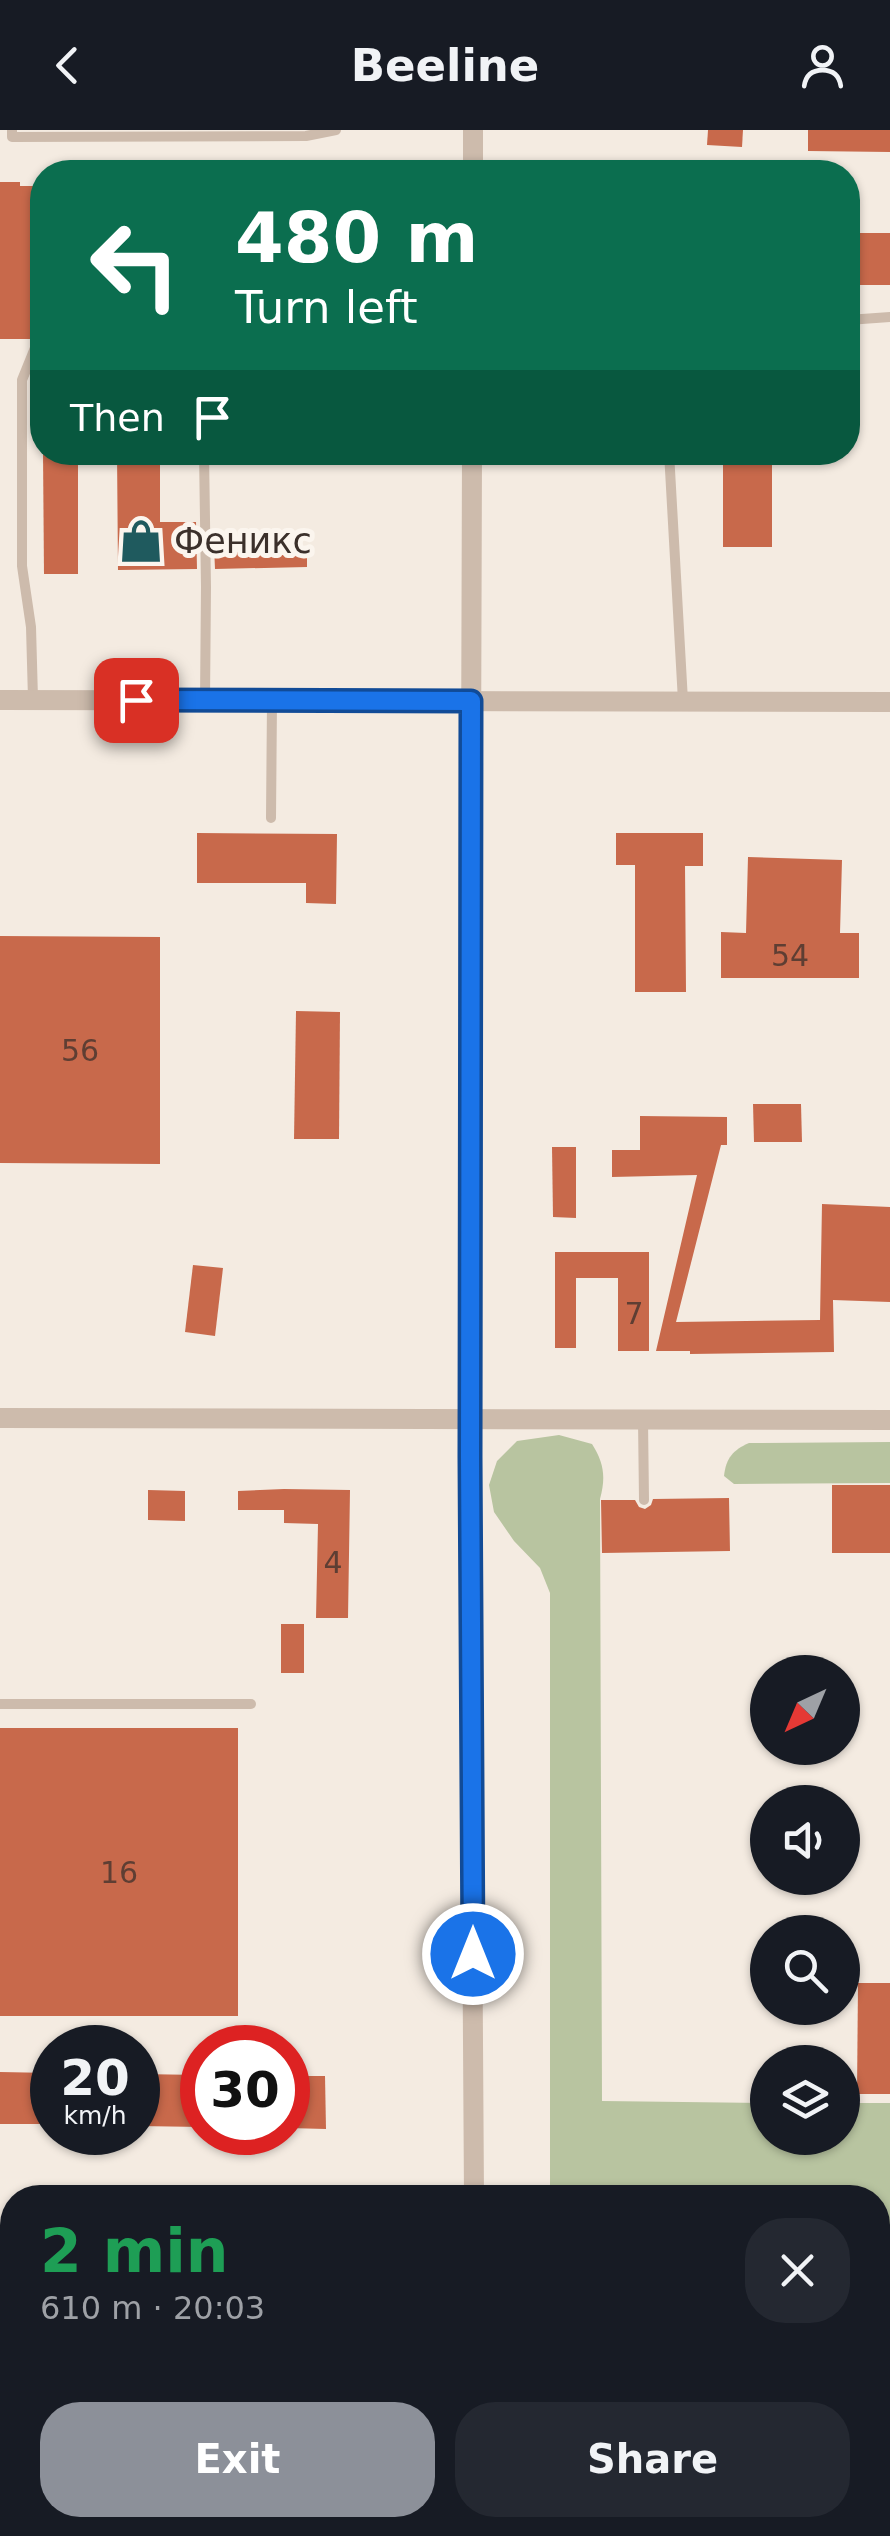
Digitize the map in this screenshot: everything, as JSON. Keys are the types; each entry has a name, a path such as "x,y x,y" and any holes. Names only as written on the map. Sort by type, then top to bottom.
{"street":[{"path":"473,160 474,130"},
{"path":"472,465 470,1419 474,2185"},
{"path":"0,700 890,702"},
{"path":"0,1418 890,1420"}],"lane":[{"path":"12,130 12,137 306,136 336,130"},
{"path":"860,319 890,317"},
{"path":"30,360 22,380 22,566 32,627 33,700"},
{"path":"204,465 205,700"},
{"path":"670,465 683,702"},
{"path":"271,818 272,700"},
{"path":"643,1419 644,1500"},
{"path":"0,1704 251,1704"}],"green space":[{"path":"559,1435 592,1444 601,1464 602,2101 750,2103 750,2155 860,2155 860,2103 890,2103 890,2185 550,2185 550,1593 540,1568 494,1512 489,1485 497,1461 517,1441"},
{"path":"890,1442 890,1483 734,1484 724,1476 731,1455 749,1443"}],"building":[{"path":"708,130 743,130 742,147 707,145"},
{"path":"808,130 890,130 890,152 808,151"},
{"path":"0,182 20,182 20,186 30,186 30,339 0,339"},
{"path":"860,233 890,233 890,285 860,285"},
{"path":"43,465 78,465 78,574 44,574"},
{"path":"117,465 160,465 160,522 196,522 197,569 118,570"},
{"path":"723,465 772,465 772,547 723,547"},
{"path":"214,546 235,546 235,552 307,551 307,567 215,569"},
{"path":"197,833 337,834 336,904 306,903 306,883 197,883"},
{"path":"616,833 703,833 703,866 685,866 686,992 635,992 635,865 616,865"},
{"path":"748,857 842,860 840,933 859,933 859,978 721,978 721,932 746,933"},
{"path":"0,936 160,937 160,1164 0,1163"},
{"path":"296,1011 340,1012 339,1139 294,1139"},
{"path":"753,1104 801,1104 802,1142 754,1142"},
{"path":"640,1116 727,1117 727,1145 721,1145 676,1322 820,1320 822,1204 890,1207 890,1302 833,1300 834,1352 656,1351 697,1175 612,1177 612,1150 640,1150"},
{"path":"552,1147 576,1147 576,1218 553,1217"},
{"path":"555,1252 649,1252 649,1351 618,1351 618,1278 576,1278 576,1348 555,1348"},
{"path":"193,1265 223,1268 215,1336 185,1332"},
{"path":"832,1485 890,1485 890,1553 832,1553"},
{"path":"148,1490 185,1491 185,1521 148,1520"},
{"path":"350,1490 348,1618 316,1618 318,1524 284,1523 284,1510 238,1510 238,1491"},
{"path":"729,1498 730,1551 602,1553 601,1500 635,1500 645,1509 653,1499"},
{"path":"281,1624 304,1624 304,1673 281,1673"},
{"path":"0,1728 238,1728 238,2016 0,2016"},
{"path":"860,1983 890,1983 890,2094 860,2094"},
{"path":"0,2072 30,2073 30,2124 0,2124"},
{"path":"160,2074 180,2075 180,2127 160,2126"},
{"path":"310,2076 325,2076 326,2129 310,2129"}],"place":[{"name":"Феникс","path":"141,541"}],"route":[{"path":"136,700 471,701 473,1954"}]}
